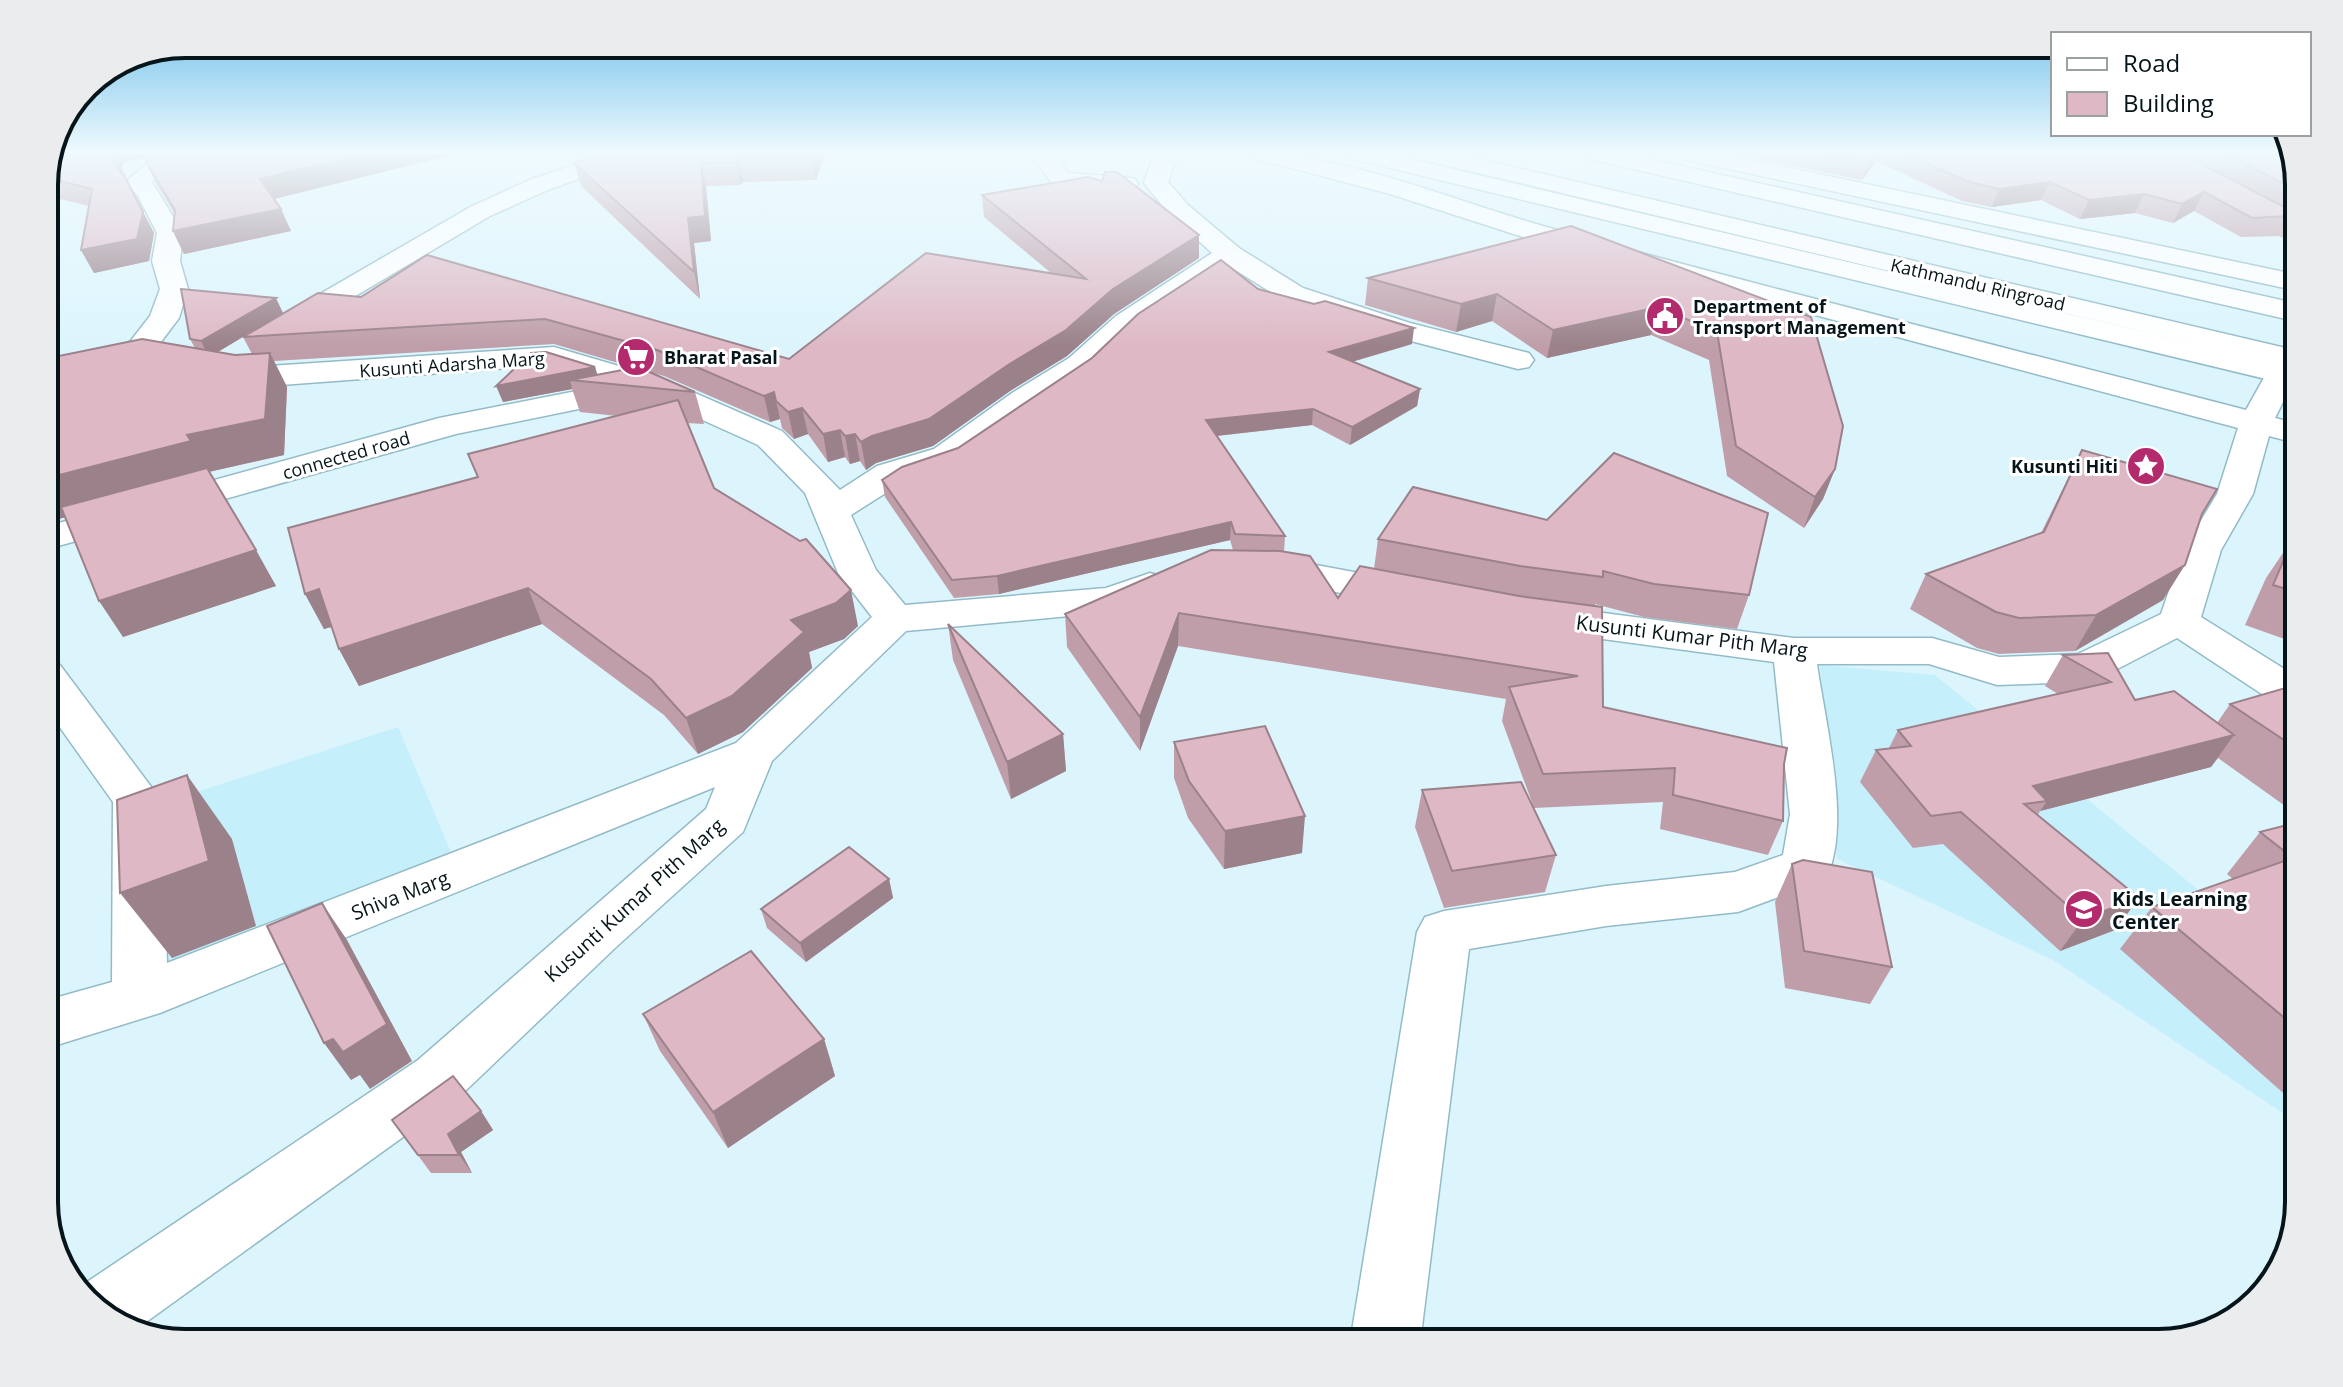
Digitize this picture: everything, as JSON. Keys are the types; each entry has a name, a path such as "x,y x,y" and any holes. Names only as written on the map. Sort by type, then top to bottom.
{"main road":[{"path":"162,218 170,233 166,261 174,289 164,318 162,364 254,346 470,218"},
{"path":"1188,218 1229,254 1293,294 1399,329 1518,360"},
{"path":"1490,218 2278,428"},
{"path":"1644,218 2285,362"},
{"name":"Kathmandu Ringroad","path":"1692,218 2285,362"},
{"name":"Kathmandu Ringroad","path":"1731,218 2285,362"},
{"path":"1879,218 2285,310"},
{"path":"1992,218 2285,280"},
{"path":"830,512 890,474 946,456 1024,400 1080,365 1126,322 1229,254"},
{"name":"Kusunti Adarsha Marg","path":"162,364 253,377 554,356 652,386 770,438 821,489 858,573 894,619"},
{"name":"connected road","path":"58,535 451,425 652,386"},
{"path":"2285,400 2278,428 2202,550 2179,621 2285,689"},
{"name":"Kusunti Kumar Pith Marg","path":"112,1305 439,1078 596,933 726,819 752,754 894,619 1113,600 1207,568 1278,568 1476,607 1686,639 1794,651 1932,651 1997,671 2085,668 2179,621"},
{"path":"1387,1329 1444,932 1606,906 1738,892 1807,866 1814,814 1794,651"},
{"path":"58,693 137,800 140,997"},
{"name":"Shiva Marg","path":"58,1021 140,997 752,754"}],"shaded area":[{"name":"Kids Learning Center","path":"1820,665 1935,675 2285,961 2285,1115 2053,960 1837,859"},
{"path":"398,727 456,864 149,980 144,809"}],"building":[{"path":"87,218 142,218 137,239 81,250"},
{"path":"174,218 238,218 173,231"},
{"path":"634,218 690,218 694,272"},
{"path":"1010,218 1177,218 1199,235 1113,289 1066,330 929,419 861,442 855,434 845,436 840,430 823,434 802,408 788,412 776,401 774,392 764,396 657,350 545,319 243,337 318,293 361,297 427,255 789,359 926,253 1086,279"},
{"path":"1571,226 1811,317 1843,426 1835,469 1815,497 1736,446 1717,332 1658,307 1553,330 1497,294 1461,304 1368,278"},
{"path":"1221,260 1258,289 1314,304 1325,301 1414,328 1329,352 1420,389 1352,427 1313,409 1206,420 1285,536 1235,534 1231,522 997,576 952,580 882,480 902,467 958,448 1092,358 1138,314"},
{"path":"181,289 276,298 201,341 190,339"},
{"path":"142,339 235,355 270,353 265,419 187,435 191,441 58,475 58,356"},
{"path":"546,352 595,367 496,386 531,353"},
{"path":"638,367 695,392 570,380"},
{"path":"678,400 714,488 800,541 806,539 851,590 836,603 791,620 804,632 732,696 686,718 651,679 528,588 339,649 319,589 305,594 288,528 478,477 468,454"},
{"path":"2082,450 2217,489 2202,514 2185,565 2096,615 2019,618 1996,612 1926,574 2044,532"},
{"path":"1614,453 1768,513 1749,595 1654,584 1603,571 1603,577 1520,566 1378,539 1413,487 1547,520"},
{"path":"207,468 256,550 99,601 61,507"},
{"path":"1211,550 1280,551 1310,556 1338,598 1360,566 1519,596 1602,607 1603,707 1787,748 1783,821 1673,795 1675,768 1543,774 1509,687 1578,676 1179,613 1140,717 1065,614"},
{"path":"2285,557 2285,589 2273,585"},
{"path":"948,624 1063,734 1007,762"},
{"path":"2108,653 2135,700 2174,691 2234,735 2033,786 2047,801 2024,804 2139,898 2083,919 1961,812 1931,816 1876,750 1911,746 1898,730 2111,682 2063,655"},
{"path":"2285,688 2285,741 2230,704"},
{"path":"1265,726 1305,816 1225,831 1189,781 1174,742"},
{"path":"187,775 209,861 120,893 117,800"},
{"path":"1521,782 1556,855 1452,871 1422,790"},
{"path":"2285,826 2285,852 2260,832"},
{"path":"849,847 889,879 800,943 761,909"},
{"path":"1803,860 1872,872 1892,967 1804,951 1792,864"},
{"path":"2285,861 2285,1018 2152,907"},
{"path":"322,903 387,1024 343,1052 333,1039 324,1043 267,926"},
{"path":"751,951 824,1039 713,1112 643,1014"},
{"path":"453,1076 481,1111 448,1134 459,1155 418,1155 392,1120"}],"place":[{"name":"Department of Transport Management","path":"1665,316"},
{"name":"Bharat Pasal","path":"636,357"},
{"name":"Kusunti Hiti","path":"2146,466"},
{"name":"Kids Learning Center","path":"2084,909"}]}
